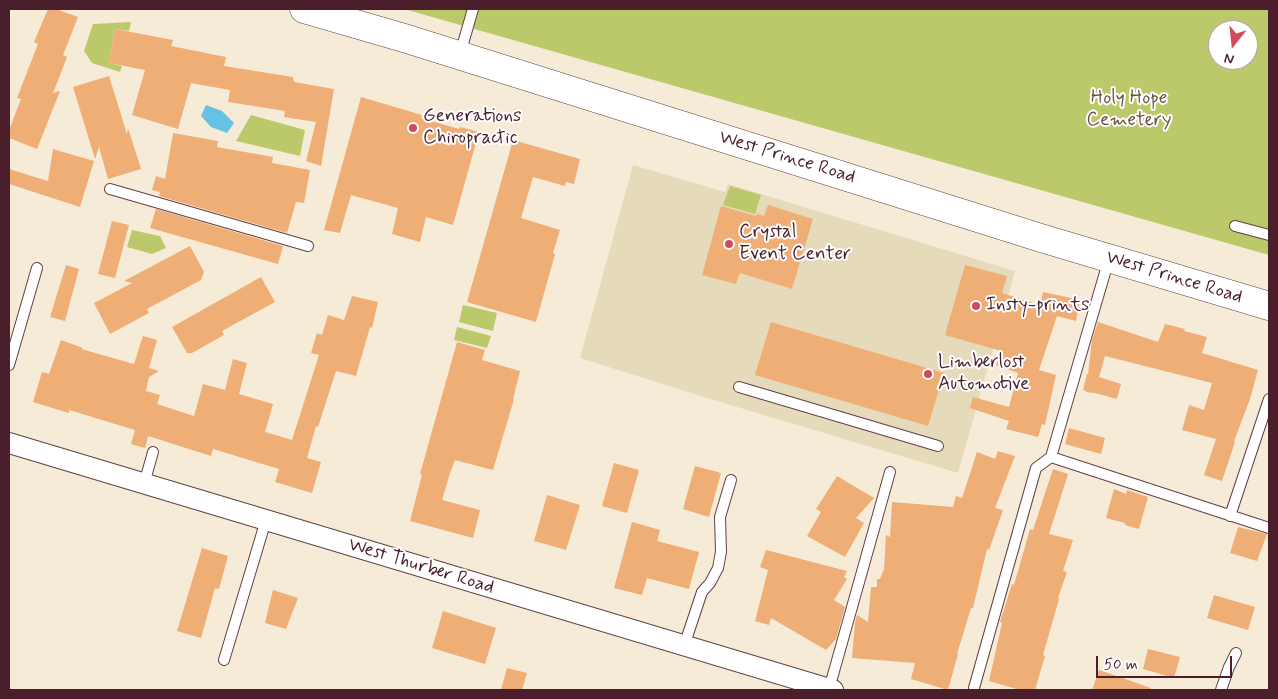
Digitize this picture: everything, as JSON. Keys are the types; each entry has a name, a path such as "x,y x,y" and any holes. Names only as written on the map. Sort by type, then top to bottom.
{"main road":[{"name":"West Prince Road","path":"304,9 404,38 1269,306"}],"street":[{"name":"West Thurber Road","path":"9,443 831,690"}],"lane":[{"path":"460,56 473,9"},
{"path":"110,189 308,246"},
{"path":"1235,226 1269,235"},
{"path":"974,688 1036,468 1051,457 1110,258"},
{"path":"9,365 37,268"},
{"path":"739,387 938,446"},
{"path":"1230,516 1269,399"},
{"path":"144,484 153,452"},
{"path":"1051,457 1269,528"},
{"path":"831,690 890,472"},
{"path":"684,646 702,592 710,583 718,568 722,533 720,517 731,480"},
{"path":"224,660 266,520"},
{"path":"1221,690 1236,653"}],"shaded area":[{"path":"633,165 725,192 728,184 1015,271 958,473 580,358"}],"green space":[{"name":"Holy Hope Cemetery","path":"404,9 1269,9 1269,255"},
{"path":"131,22 129,31 115,29 109,63 122,66 120,72 92,63 84,51 93,24"},
{"path":"251,115 305,130 300,156 236,141"},
{"path":"730,186 761,195 755,214 723,205"},
{"path":"132,230 160,236 166,248 152,254 127,247"},
{"path":"463,305 497,313 493,331 459,322"},
{"path":"457,327 491,336 487,348 454,340"}],"water":[{"path":"206,105 222,111 234,123 227,133 211,127 201,116"}],"building":[{"path":"48,9 56,9 78,17 63,55 67,57 53,93 60,91 37,149 9,138 9,130 21,99 17,98 38,44 34,42"},
{"path":"115,29 173,40 171,46 226,57 224,66 293,77 294,82 334,89 321,166 306,161 316,122 284,117 285,111 228,102 230,90 191,83 178,129 132,115 145,70 109,63"},
{"path":"109,76 127,134 128,128 141,169 108,179 99,147 95,159 73,87"},
{"path":"361,97 422,115 421,118 459,129 460,127 479,132 453,225 426,217 420,242 392,234 398,208 351,195 340,233 324,230"},
{"path":"173,133 218,141 217,147 273,157 272,163 310,170 304,203 296,202 287,233 159,196 160,192 152,190 156,176 165,179"},
{"path":"513,140 580,159 574,184 566,182 565,186 533,177 521,218 560,230 536,322 467,302"},
{"path":"53,149 94,161 80,207 9,184 9,169 48,181"},
{"path":"768,205 813,219 792,289 740,273 736,284 702,275 721,206 756,216 757,214 764,216"},
{"path":"156,209 283,246 278,264 150,228"},
{"path":"112,221 129,225 115,278 98,274"},
{"path":"190,246 204,272 201,280 147,309 149,313 110,334 94,303 132,283 124,281"},
{"path":"66,265 79,269 65,321 50,317"},
{"path":"965,265 1007,276 1002,293 1040,305 1043,292 1080,300 1076,321 1057,316 1039,370 1056,375 1045,425 1042,424 1038,437 1006,429 1009,421 970,408 973,397 1009,407 1018,373 996,365 1001,351 945,335"},
{"path":"261,277 275,302 222,331 224,335 192,353 187,353 172,327"},
{"path":"352,296 378,302 372,328 370,327 356,376 336,371 318,427 316,426 307,458 321,462 312,493 275,482 279,469 213,449 211,456 148,436 145,448 131,444 135,430 69,410 69,413 33,402 42,372 49,374 61,340 83,348 81,349 134,364 143,336 157,340 149,368 159,371 149,377 146,391 160,395 157,404 194,416 203,384 225,390 233,359 247,363 239,394 273,404 265,432 292,440 319,355 311,353 317,333 322,335 328,315 344,320"},
{"path":"771,322 944,373 928,426 755,375"},
{"path":"1098,322 1158,342 1165,324 1185,329 1184,331 1207,337 1202,353 1258,370 1222,481 1204,475 1216,439 1182,430 1189,405 1204,410 1212,383 1105,356 1099,377 1121,384 1117,399 1083,390 1088,374 1092,340"},
{"path":"457,342 485,350 482,360 520,371 514,399 493,470 455,460 442,500 480,510 473,538 410,521 422,475 420,474"},
{"path":"1069,428 1105,438 1101,454 1065,444"},
{"path":"998,451 1015,456 995,508 1003,510 989,550 987,549 973,608 971,608 948,690 911,679 915,663 852,658 857,615 868,622 871,587 877,587 877,579 880,579 884,569 886,535 890,537 892,502 953,507 956,496 962,498 977,452 995,459"},
{"path":"614,463 639,470 627,513 602,506"},
{"path":"695,466 721,473 709,517 683,509"},
{"path":"1053,469 1068,474 1049,534 1073,540 1063,571 1067,572 1058,598 1035,690 1020,690 989,681 1002,623 1000,622 1012,584 1014,585 1030,529 1033,530"},
{"path":"837,476 874,498 856,518 864,523 845,557 807,536 821,512 816,509"},
{"path":"1114,489 1126,494 1127,490 1148,497 1139,529 1106,518"},
{"path":"547,495 580,505 566,550 534,541"},
{"path":"632,522 660,530 657,541 699,552 689,589 647,578 642,595 614,588"},
{"path":"1238,527 1267,534 1257,561 1230,553"},
{"path":"202,548 228,556 219,589 215,588 201,638 177,631"},
{"path":"766,550 847,571 844,577 847,579 834,600 845,607 836,639 826,650 771,618 769,625 755,621 768,570 760,567"},
{"path":"273,590 298,598 286,629 265,623"},
{"path":"1214,595 1255,607 1248,630 1207,618"},
{"path":"443,611 496,628 485,664 432,648"},
{"path":"1148,649 1180,657 1174,678 1143,669"},
{"path":"507,668 527,673 522,690 501,690"},
{"path":"1099,670 1151,688 1151,690 1092,690"}],"place":[{"name":"Generations Chiropractic","path":"413,128"},
{"name":"Crystal Event Center","path":"729,244"},
{"name":"Insty-prints","path":"976,306"},
{"name":"Limberlost Automotive","path":"928,374"}]}
